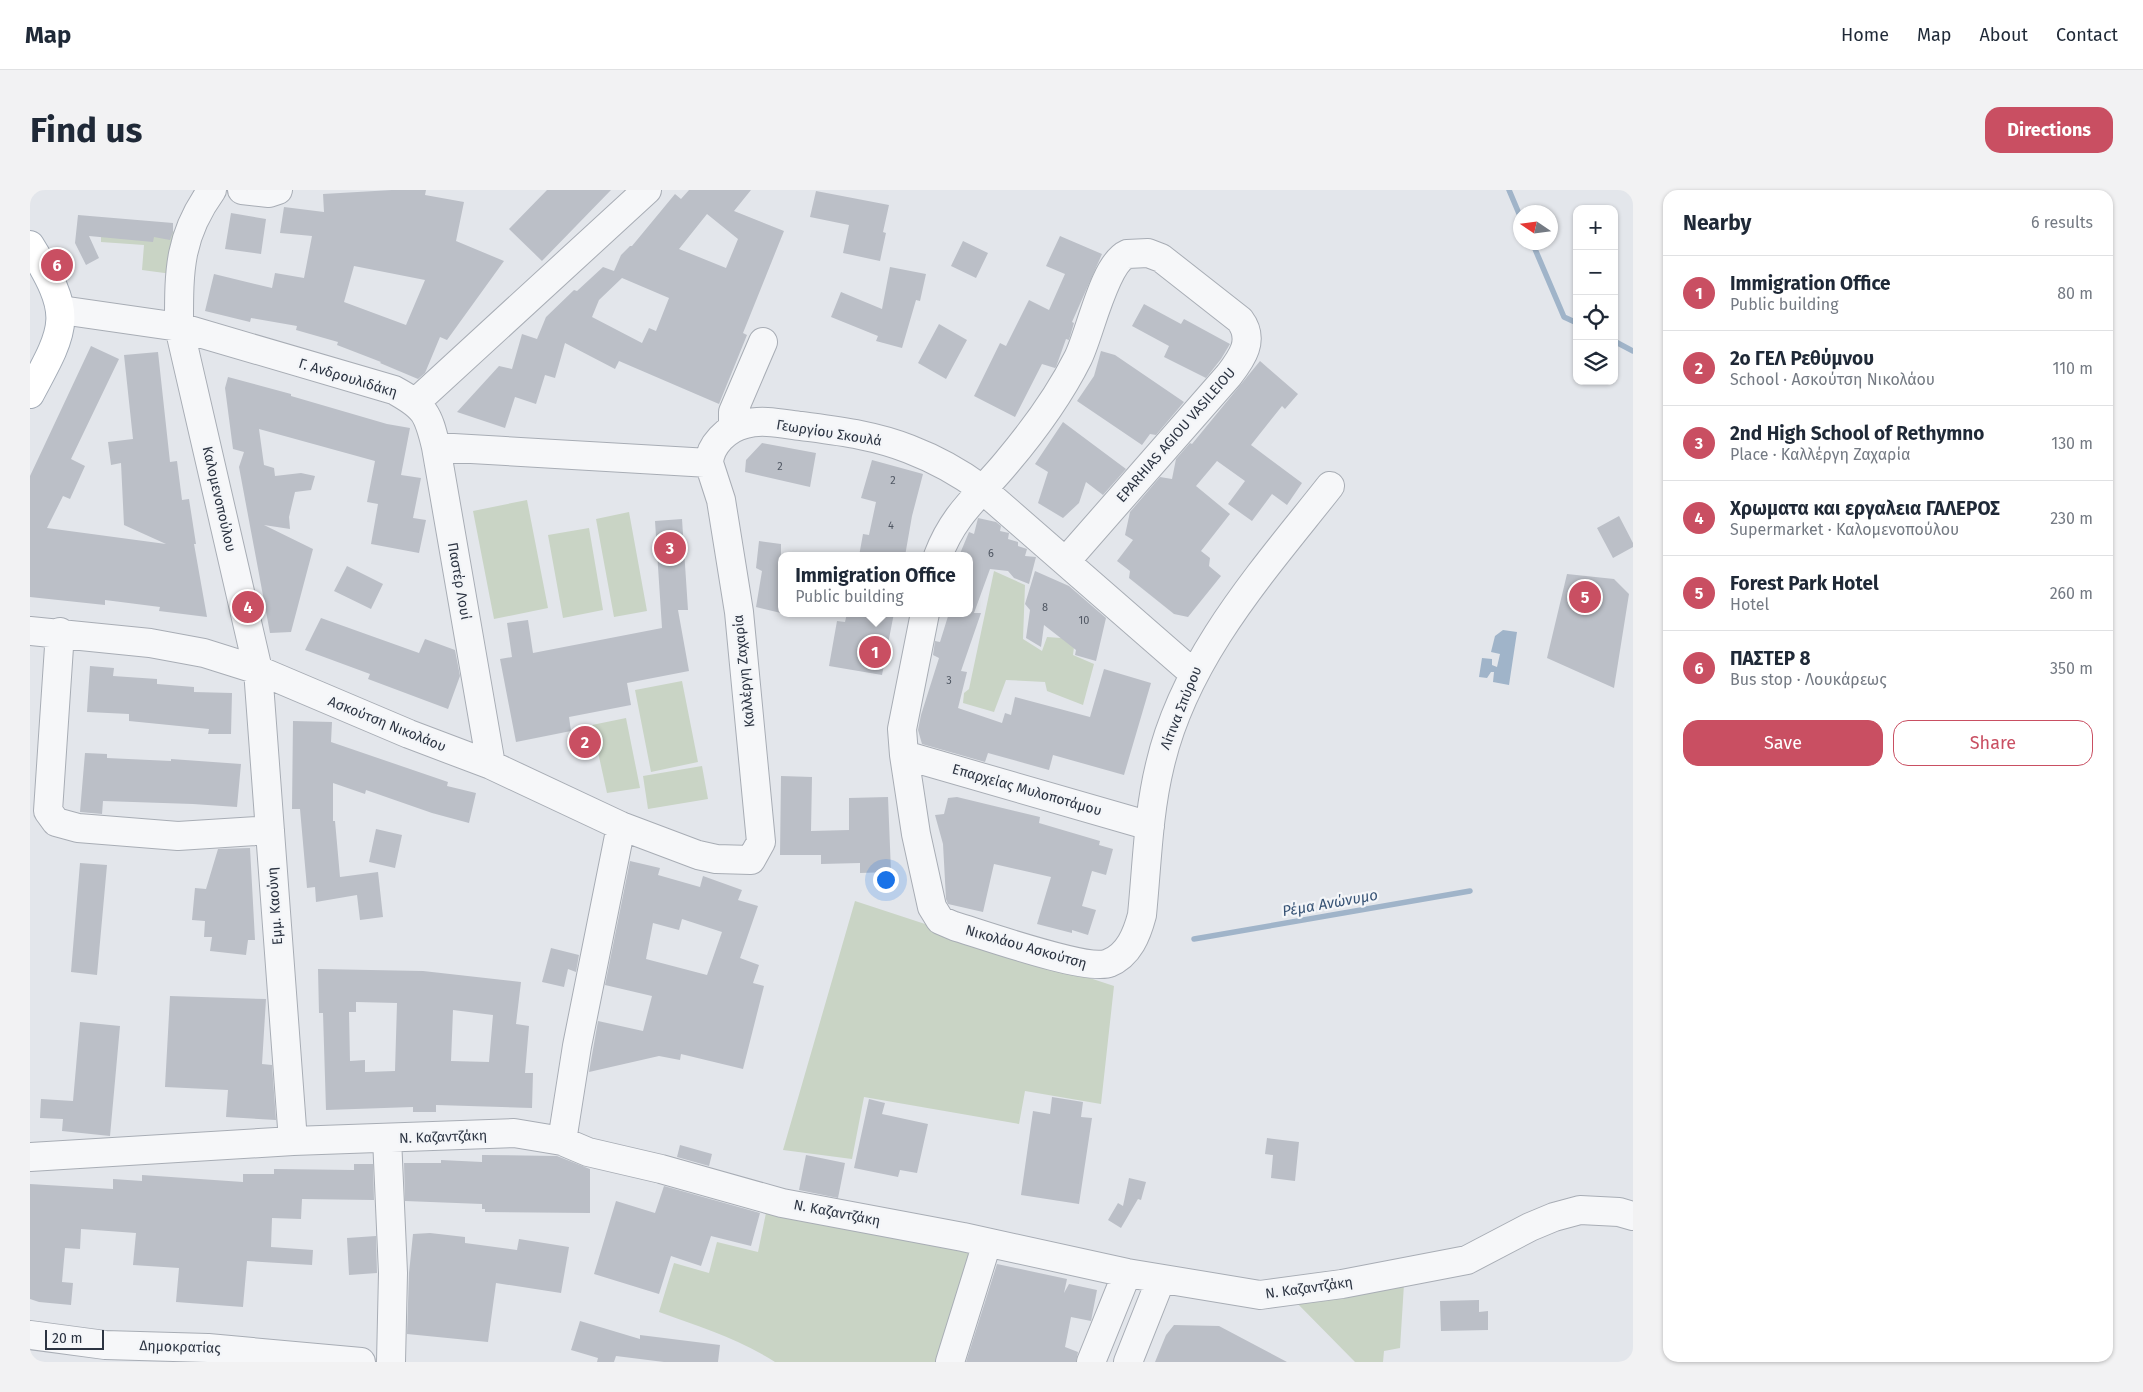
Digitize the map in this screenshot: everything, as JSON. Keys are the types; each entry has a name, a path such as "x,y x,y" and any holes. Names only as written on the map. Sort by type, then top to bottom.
{"main road":[{"path":"30,245 57,293 62,318 57,340 30,394"}],"street":[{"name":"Καλομενοπούλου","path":"212,190 200,206 188,232 178,275 179,327 258,670"},
{"path":"242,190 269,193 278,190"},
{"path":"416,402 647,190"},
{"name":"EPARHIAS AGIOU VASILEIOU","path":"982,488 1006,463 1041,420 1064,384 1078,358 1108,276 1118,260 1124,255 1148,253 1161,258 1240,320 1246,331 1247,343 1242,356 1229,375 1066,561"},
{"name":"Γ. Ανδρουλιδάκη","path":"61,310 179,327 394,390 416,402"},
{"path":"436,447 709,463 714,446 733,428 733,412 763,342"},
{"name":"Παστέρ Λουί","path":"416,402 430,419 436,447 491,765"},
{"name":"Γεωργίου Σκουλά","path":"733,428 748,423 768,423 866,436 907,448 964,476 982,488 1193,673"},
{"name":"Καλλέργη Ζαχαρία","path":"709,463 721,500 739,612 761,842 751,860 732,860"},
{"name":"Λίτινα Σπύρου","path":"1113,961 1128,949 1138,929 1142,915 1156,781 1164,750 1193,673 1250,589 1330,486"},
{"path":"940,552 954,522 965,506 982,488"},
{"path":"904,755 902,729 924,617"},
{"name":"Ασκούτση Νικολάου","path":"30,631 60,632 159,644 204,653 258,670 409,734 491,765 621,826 698,855 732,860"},
{"path":"60,632 48,811 56,822 78,828 178,836 270,830"},
{"name":"Εμμ. Καούνη","path":"258,670 293,1141"},
{"name":"Επαρχείας Μυλοποτάμου","path":"904,755 1150,826"},
{"name":"Νικολάου Ασκούτση","path":"904,755 926,884 932,907 940,920 954,926 1080,964 1099,966 1113,961"},
{"path":"562,1141 577,1046 621,826"},
{"name":"Ν. Καζαντζάκη","path":"30,1157 293,1141 514,1133 562,1141 588,1152 661,1169 782,1203 987,1242 1127,1273 1260,1295 1342,1284 1467,1260 1530,1227 1554,1217 1580,1210 1619,1212 1633,1216"},
{"path":"387,1138 393,1273 391,1362"},
{"path":"950,1362 987,1242"},
{"path":"1091,1362 1127,1273"},
{"path":"1128,1362 1161,1279"},
{"name":"Δημοκρατίας","path":"30,1335 105,1345 208,1348 361,1362"}],"green space":[{"path":"101,222 177,232 172,274 142,270 144,245 101,242"},
{"path":"527,500 548,608 494,619 473,511"},
{"path":"629,512 647,611 614,617 596,519"},
{"path":"589,528 603,610 563,618 548,535"},
{"path":"994,571 1025,585 1023,639 1042,651 1047,637 1075,639 1073,655 1094,664 1083,705 1047,691 1045,682 1006,680 994,712 963,703 964,693 969,689"},
{"path":"682,681 698,762 651,772 635,690"},
{"path":"626,718 640,788 607,793 592,725"},
{"path":"702,766 708,799 648,809 643,776"},
{"path":"855,901 1114,986 1101,1104 1025,1091 1019,1124 864,1097 852,1159 783,1150"},
{"path":"767,1208 978,1251 941,1362 775,1362 733,1340 659,1312 674,1263 709,1273 717,1242 758,1252"},
{"path":"1404,1284 1400,1348 1384,1351 1383,1362 1355,1362 1291,1297"}],"water":[{"path":"1503,630 1517,632 1509,685 1493,682 1494,672 1491,672 1487,678 1479,677 1482,658 1492,659 1492,665 1497,667 1500,654 1491,652 1495,636"}],"building":[{"path":"426,190 425,195 464,202 456,241 504,261 447,340 440,337 425,373 418,379 337,345 338,342 296,330 297,326 251,318 250,322 205,311 214,274 272,288 275,273 304,278 312,236 280,233 284,207 324,212 323,194","holes":["354,266 425,280 406,325 344,302"]},
{"path":"547,190 611,190 542,261 509,229"},
{"path":"689,190 751,190 734,211 784,231 743,333 747,335 719,404 619,361 615,369 565,343 555,378 545,375 536,404 515,397 505,428 457,412 499,366 512,369 522,334 537,339 546,317 574,290 577,291 603,267 614,271 621,255 632,246 675,194 681,199","holes":["707,214 738,239 726,268 679,249","622,278 669,298 656,331 649,328 642,343 592,317 599,300"]},
{"path":"816,191 889,205 883,232 886,233 880,261 843,253 849,225 810,217"},
{"path":"231,213 266,219 261,254 225,249"},
{"path":"78,215 173,223 173,232 170,240 154,237 153,242 89,236 99,258 86,265 75,243"},
{"path":"1060,236 1102,254 1072,322 1074,323 1069,340 1066,339 1056,367 1042,364 1015,417 974,396 1000,343 1006,346 1029,300 1049,310 1065,274 1046,266"},
{"path":"963,241 988,253 976,278 951,266"},
{"path":"890,267 926,274 920,301 916,300 902,348 876,341 878,336 831,317 841,292 882,309"},
{"path":"1144,304 1181,324 1184,319 1230,344 1206,378 1164,357 1169,346 1132,326"},
{"path":"939,324 967,340 946,379 918,363"},
{"path":"91,346 119,359 71,459 85,466 70,499 63,496 47,528 166,544 124,525 121,463 111,465 108,442 133,439 124,355 158,352 170,462 177,461 182,500 189,499 196,544 194,544 207,617 159,611 160,607 105,600 105,605 30,597 30,476"},
{"path":"1101,351 1115,355 1184,402 1156,435 1150,434 1142,445 1077,401 1094,376"},
{"path":"1260,361 1298,394 1285,409 1282,406 1251,445 1302,483 1287,505 1272,494 1252,521 1228,504 1245,481 1217,461 1196,486 1230,514 1201,551 1210,558 1209,566 1221,576 1188,617 1174,614 1129,578 1130,571 1117,561 1133,540 1125,535 1130,512 1160,477 1172,479 1176,459 1190,443 1192,444"},
{"path":"228,377 291,394 291,396 387,424 410,428 401,475 421,478 413,518 426,520 419,553 371,544 378,504 367,502 375,461 259,429 264,465 274,468 275,476 301,473 315,476 311,490 295,492 289,517 290,529 264,525 313,549 291,632 270,633 239,467 244,452 233,449 225,388"},
{"path":"1063,422 1126,469 1103,495 1086,482 1079,503 1063,518 1038,503 1048,472 1035,464"},
{"path":"762,443 816,453 810,487 745,472 746,460"},
{"path":"872,460 923,474 912,516 906,552 860,552 863,534 869,535 876,502 861,498"},
{"path":"1619,516 1633,543 1633,547 1613,558 1597,528"},
{"path":"978,518 996,522 1001,526 1000,531 1009,533 1008,539 1018,542 1018,546 1027,549 1025,556 1036,557 1029,584 1014,578 1008,571 990,569 974,613 981,613 961,671 967,672 958,708 1002,723 1005,713 1011,715 1015,697 1090,717 1104,669 1151,683 1124,775 1053,755 1049,770 988,753 985,762 922,744 918,730 939,658 933,655 935,641 940,642 948,617 973,617 973,552 961,552 969,532 974,534"},
{"path":"682,519 688,610 678,610 689,671 627,683 631,705 569,717 571,731 516,742 500,659 512,657 507,623 528,620 533,653 662,628 655,521"},
{"path":"759,541 781,544 781,552 778,552 778,612 756,607 762,571 756,568"},
{"path":"347,566 383,584 371,609 334,591"},
{"path":"1035,571 1069,586 1106,618 1096,661 1075,655 1076,650 1044,625 1041,647 1026,638 1030,610 1025,604"},
{"path":"1567,574 1614,579 1629,594 1614,688 1547,658"},
{"path":"846,617 893,617 882,675 829,666 837,621 845,622"},
{"path":"321,618 419,653 425,639 455,650 460,676 448,709 368,679 370,674 305,650"},
{"path":"90,666 114,668 113,676 157,679 157,684 194,687 194,692 232,693 231,734 208,734 209,729 129,721 129,714 87,712"},
{"path":"293,721 332,722 331,742 448,782 447,786 476,793 469,823 432,813 366,790 365,794 333,783 333,821 335,821 340,877 378,872 383,917 360,920 357,895 316,902 315,887 307,888 300,809 292,809"},
{"path":"85,753 107,754 107,758 171,761 171,759 241,764 237,807 103,801 102,814 80,812"},
{"path":"781,776 812,777 811,831 849,830 849,798 888,797 891,872 860,873 860,863 821,864 821,855 780,855"},
{"path":"957,797 1040,817 1039,823 1100,841 1099,845 1113,849 1106,875 1092,871 1082,906 1096,910 1088,935 1072,930 1072,933 1037,924 1051,877 994,864 983,912 948,904 946,899 943,844 935,815 944,814 948,798"},
{"path":"376,829 402,835 395,868 369,862"},
{"path":"250,848 255,940 248,940 246,955 210,951 212,937 204,937 205,921 192,920 195,888 206,889 218,849"},
{"path":"630,861 660,868 658,875 700,887 703,876 742,890 738,900 758,906 740,958 759,965 753,983 764,986 743,1069 681,1054 680,1060 659,1056 589,1072 598,1021 643,1031 652,996 605,985","holes":["682,919 722,932 707,975 646,959 653,923 679,930"]},
{"path":"80,863 107,865 97,975 71,972"},
{"path":"551,948 579,955 576,972 568,969 564,987 542,982"},
{"path":"318,969 423,971 521,982 516,1024 529,1026 525,1073 533,1073 532,1108 436,1105 436,1112 413,1112 413,1107 326,1110 323,1013 319,1013","holes":["356,1002 397,1003 395,1071 365,1072 365,1060 350,1061 349,1012 356,1012","453,1010 493,1015 489,1062 451,1061"]},
{"path":"170,996 266,999 262,1064 272,1065 276,1120 226,1117 228,1090 165,1087"},
{"path":"80,1022 120,1026 110,1136 62,1131 63,1119 40,1118 41,1099 73,1101"},
{"path":"1052,1097 1083,1102 1081,1117 1092,1118 1079,1204 1021,1195 1033,1111 1050,1114"},
{"path":"869,1099 885,1103 882,1114 928,1124 917,1173 900,1170 898,1177 854,1168"},
{"path":"1267,1138 1299,1142 1295,1181 1271,1178 1273,1155 1265,1154"},
{"path":"680,1145 712,1154 709,1166 677,1157"},
{"path":"482,1155 557,1156 590,1169 590,1213 485,1212 485,1209 482,1209 482,1204 405,1201 404,1163 441,1163 441,1160 482,1162"},
{"path":"806,1155 845,1163 838,1198 799,1190"},
{"path":"354,1164 373,1164 374,1200 302,1199 301,1219 272,1218 271,1247 313,1250 312,1265 247,1261 243,1307 176,1302 179,1268 133,1265 136,1233 81,1229 80,1249 65,1248 62,1282 73,1283 71,1305 39,1302 30,1299 30,1184 113,1189 113,1179 142,1181 142,1175 243,1182 243,1174 274,1174 274,1169 354,1170"},
{"path":"1129,1178 1146,1182 1141,1200 1138,1199 1121,1228 1108,1220 1118,1203 1123,1206"},
{"path":"664,1186 760,1213 751,1246 711,1236 701,1266 671,1256 659,1294 594,1274 616,1201 655,1213"},
{"path":"430,1233 465,1237 465,1243 517,1250 519,1239 569,1247 561,1293 496,1283 488,1342 407,1334 409,1273 413,1234"},
{"path":"376,1236 377,1273 349,1275 347,1238"},
{"path":"997,1264 1067,1279 1064,1293 1069,1284 1097,1290 1091,1321 1071,1317 1065,1347 1078,1352 1076,1362 966,1362"},
{"path":"1479,1300 1479,1312 1488,1311 1488,1330 1441,1331 1440,1301"},
{"path":"580,1321 640,1339 640,1335 720,1345 718,1362 664,1362 616,1356 614,1362 597,1362 598,1358 571,1350"},
{"path":"1174,1325 1219,1326 1287,1362 1155,1362 1166,1335"}],"waterway":[{"path":"1509,190 1515,205"},
{"path":"1535,250 1564,317 1573,321"},
{"path":"1618,343 1633,351"},
{"name":"Ρέμα Ανώνυμο","path":"1194,939 1470,891"}],"place":[{"name":"ΠΑΣΤΕΡ 8","path":"57,265"},
{"name":"2nd High School of Rethymno","path":"670,548"},
{"name":"Forest Park Hotel","path":"1585,597"},
{"name":"Χρωματα και εργαλεια ΓΑΛΕΡΟΣ","path":"248,607"},
{"name":"Immigration Office","path":"875,652"},
{"name":"2ο ΓΕΛ Ρεθύμνου","path":"585,742"}]}
